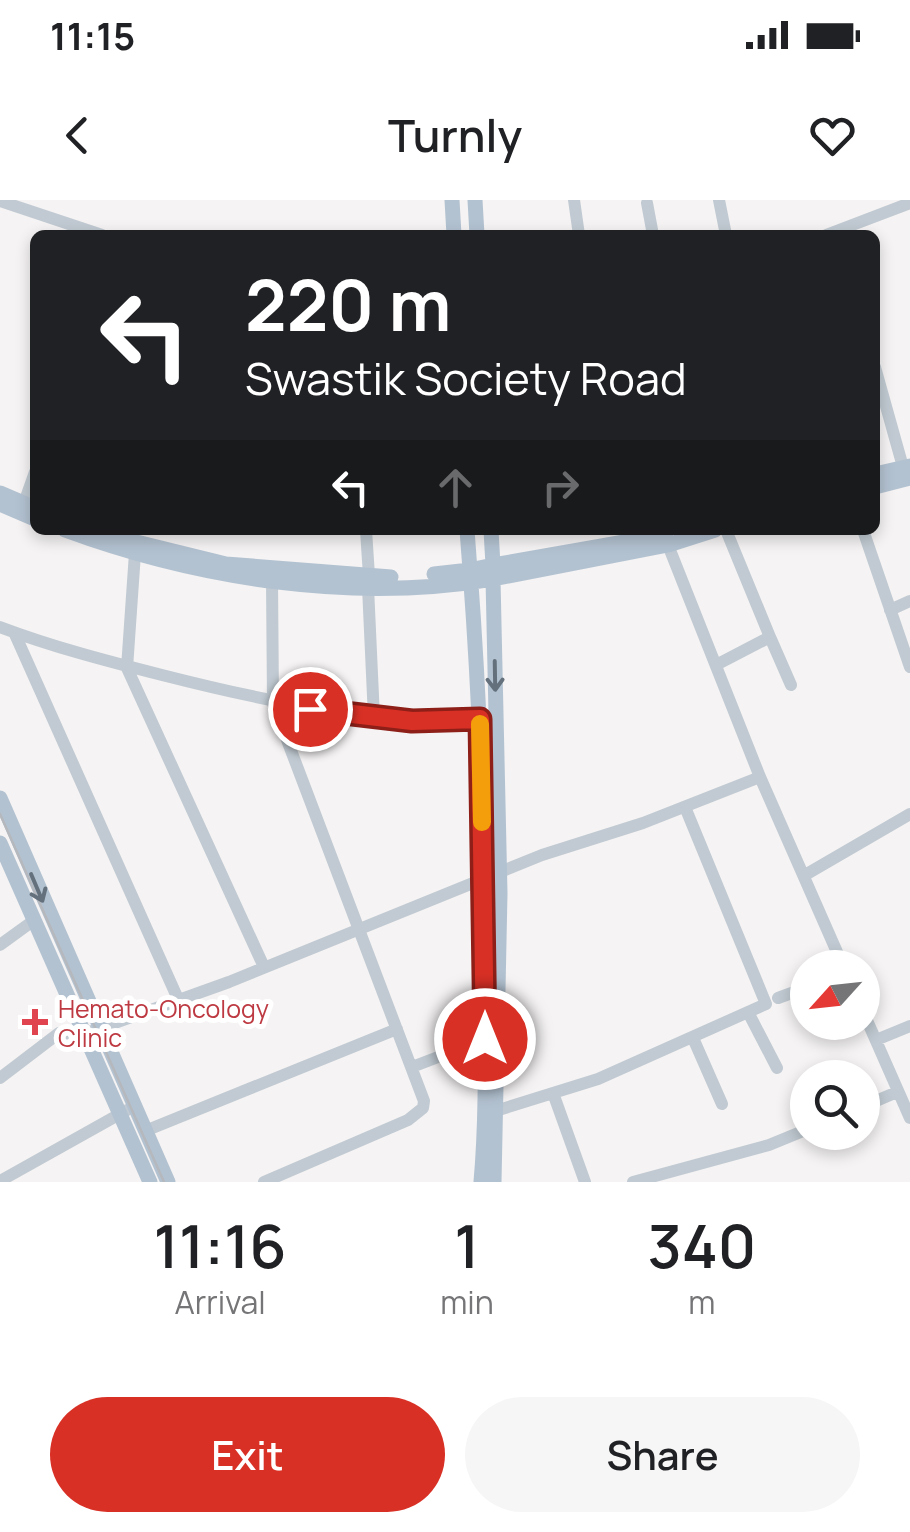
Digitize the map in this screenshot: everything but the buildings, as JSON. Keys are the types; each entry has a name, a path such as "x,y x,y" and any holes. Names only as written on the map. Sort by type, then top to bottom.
{"main road":[{"path":"452,200 454,230"},
{"path":"475,200 477,230"},
{"path":"880,473 908,470"},
{"path":"880,484 908,470"},
{"path":"0,493 30,506"},
{"path":"0,504 30,517"},
{"path":"80,535 135,553 272,580 368,581 470,576 662,535"},
{"path":"123,535 226,564 368,581"},
{"path":"468,535 491,876 485,1039 492,1112 481,1182"},
{"path":"490,535 494,1182"},
{"path":"0,798 126,1110 150,1182"},
{"path":"0,843 33,921 91,1031"},
{"path":"126,1110 145,1131 168,1182"}],"street":[{"path":"574,200 577,230"},
{"path":"719,200 725,230"},
{"path":"0,201 87,230"},
{"path":"647,203 652,230"},
{"path":"841,230 884,206 910,203"},
{"path":"880,383 908,470"},
{"path":"366,535 374,718"},
{"path":"667,535 760,777 836,950"},
{"path":"728,535 791,685"},
{"path":"865,535 910,666"},
{"path":"135,553 127,668 264,967"},
{"path":"264,1182 415,1116 424,1101 273,703 272,580"},
{"path":"890,610 910,601"},
{"path":"7,630 127,668 273,703 374,718 480,719"},
{"path":"7,630 178,999"},
{"path":"716,664 770,637"},
{"path":"0,1078 59,1033 91,1031 760,777"},
{"path":"492,1112 553,1094 763,1008 766,999 685,806"},
{"path":"805,875 910,814"},
{"path":"0,945 33,921"},
{"path":"778,998 790,994"},
{"path":"749,1014 777,1068"},
{"path":"880,1038 910,1026"},
{"path":"145,1131 397,1029"},
{"path":"692,1038 722,1104"},
{"path":"412,1068 485,1039"},
{"path":"876,1040 910,1118"},
{"path":"880,1099 898,1092"},
{"path":"553,1094 585,1182"},
{"path":"0,1181 126,1110"},
{"path":"633,1182 790,1137"}],"railway":[{"path":"0,814 164,1182"}],"slow traffic":[{"path":"480,724 482,822"}],"place":[{"name":"Hemato-Oncology Clinic","path":"35,1022"}],"route":[{"path":"310,709 412,721 480,719 485,1039"}]}
